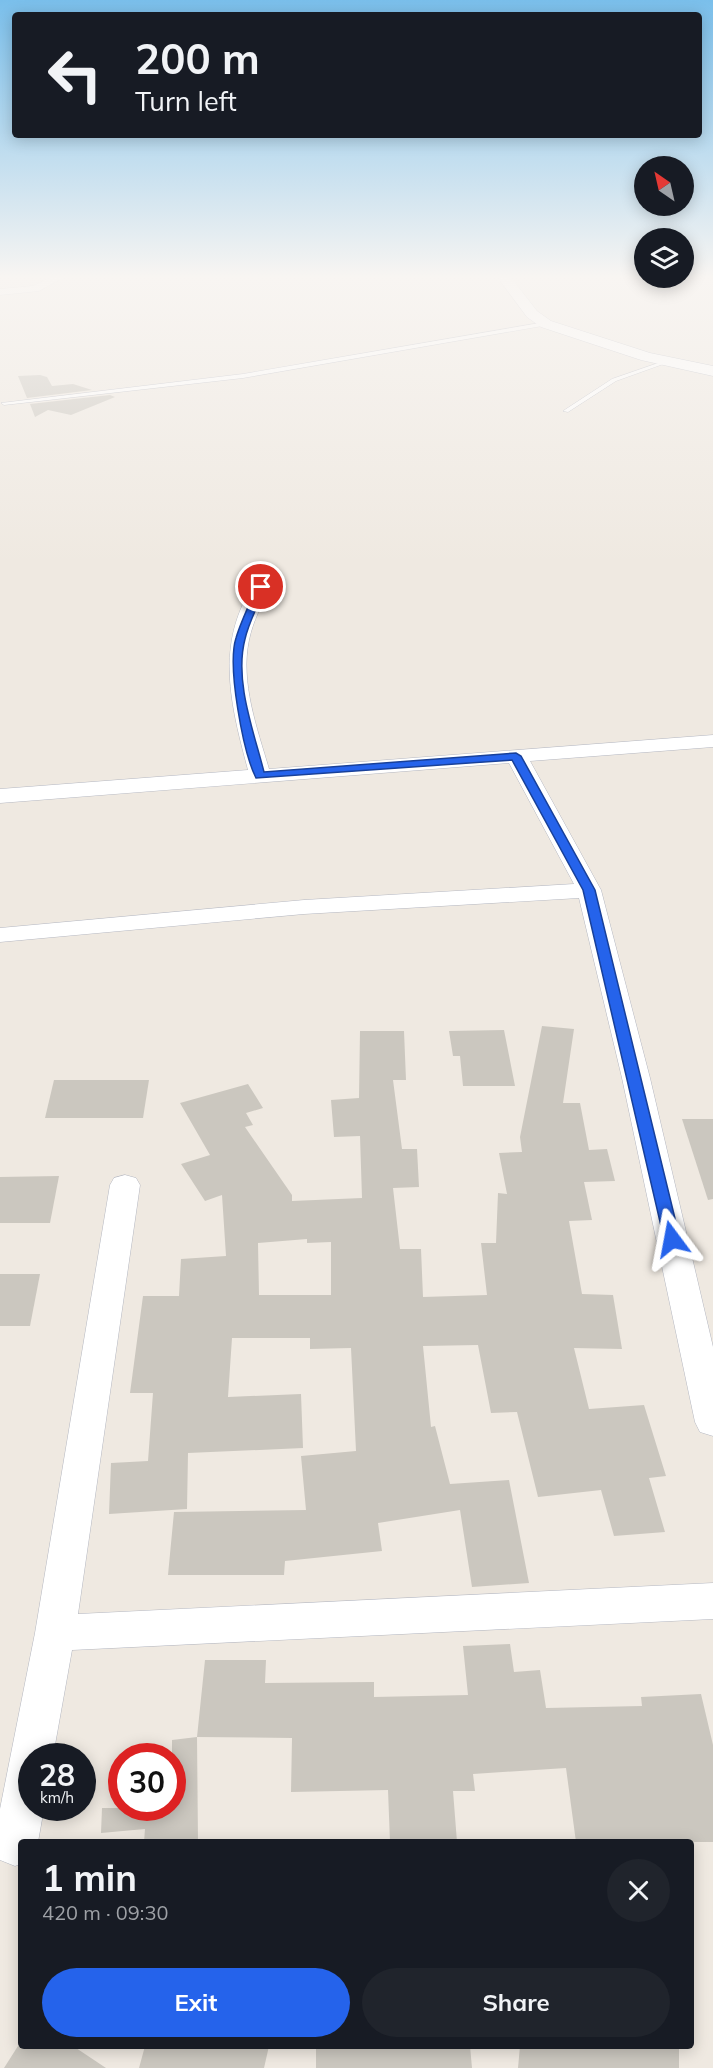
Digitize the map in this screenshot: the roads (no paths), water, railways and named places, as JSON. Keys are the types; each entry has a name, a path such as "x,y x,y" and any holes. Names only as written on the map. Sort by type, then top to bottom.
{"street":[{"path":"260,776 243,705 239,672 240,640 261,587"},
{"path":"0,796 713,741"},
{"path":"516,756 589,890 639,1089 713,1422"},
{"path":"0,935 304,907 589,890"},
{"path":"35,1743 55,1633 125,1185"},
{"path":"55,1633 713,1601"},
{"path":"15,1844 19,1821"}],"lane":[{"path":"4,403 273,372"},
{"path":"566,411 614,380 639,372"}]}
